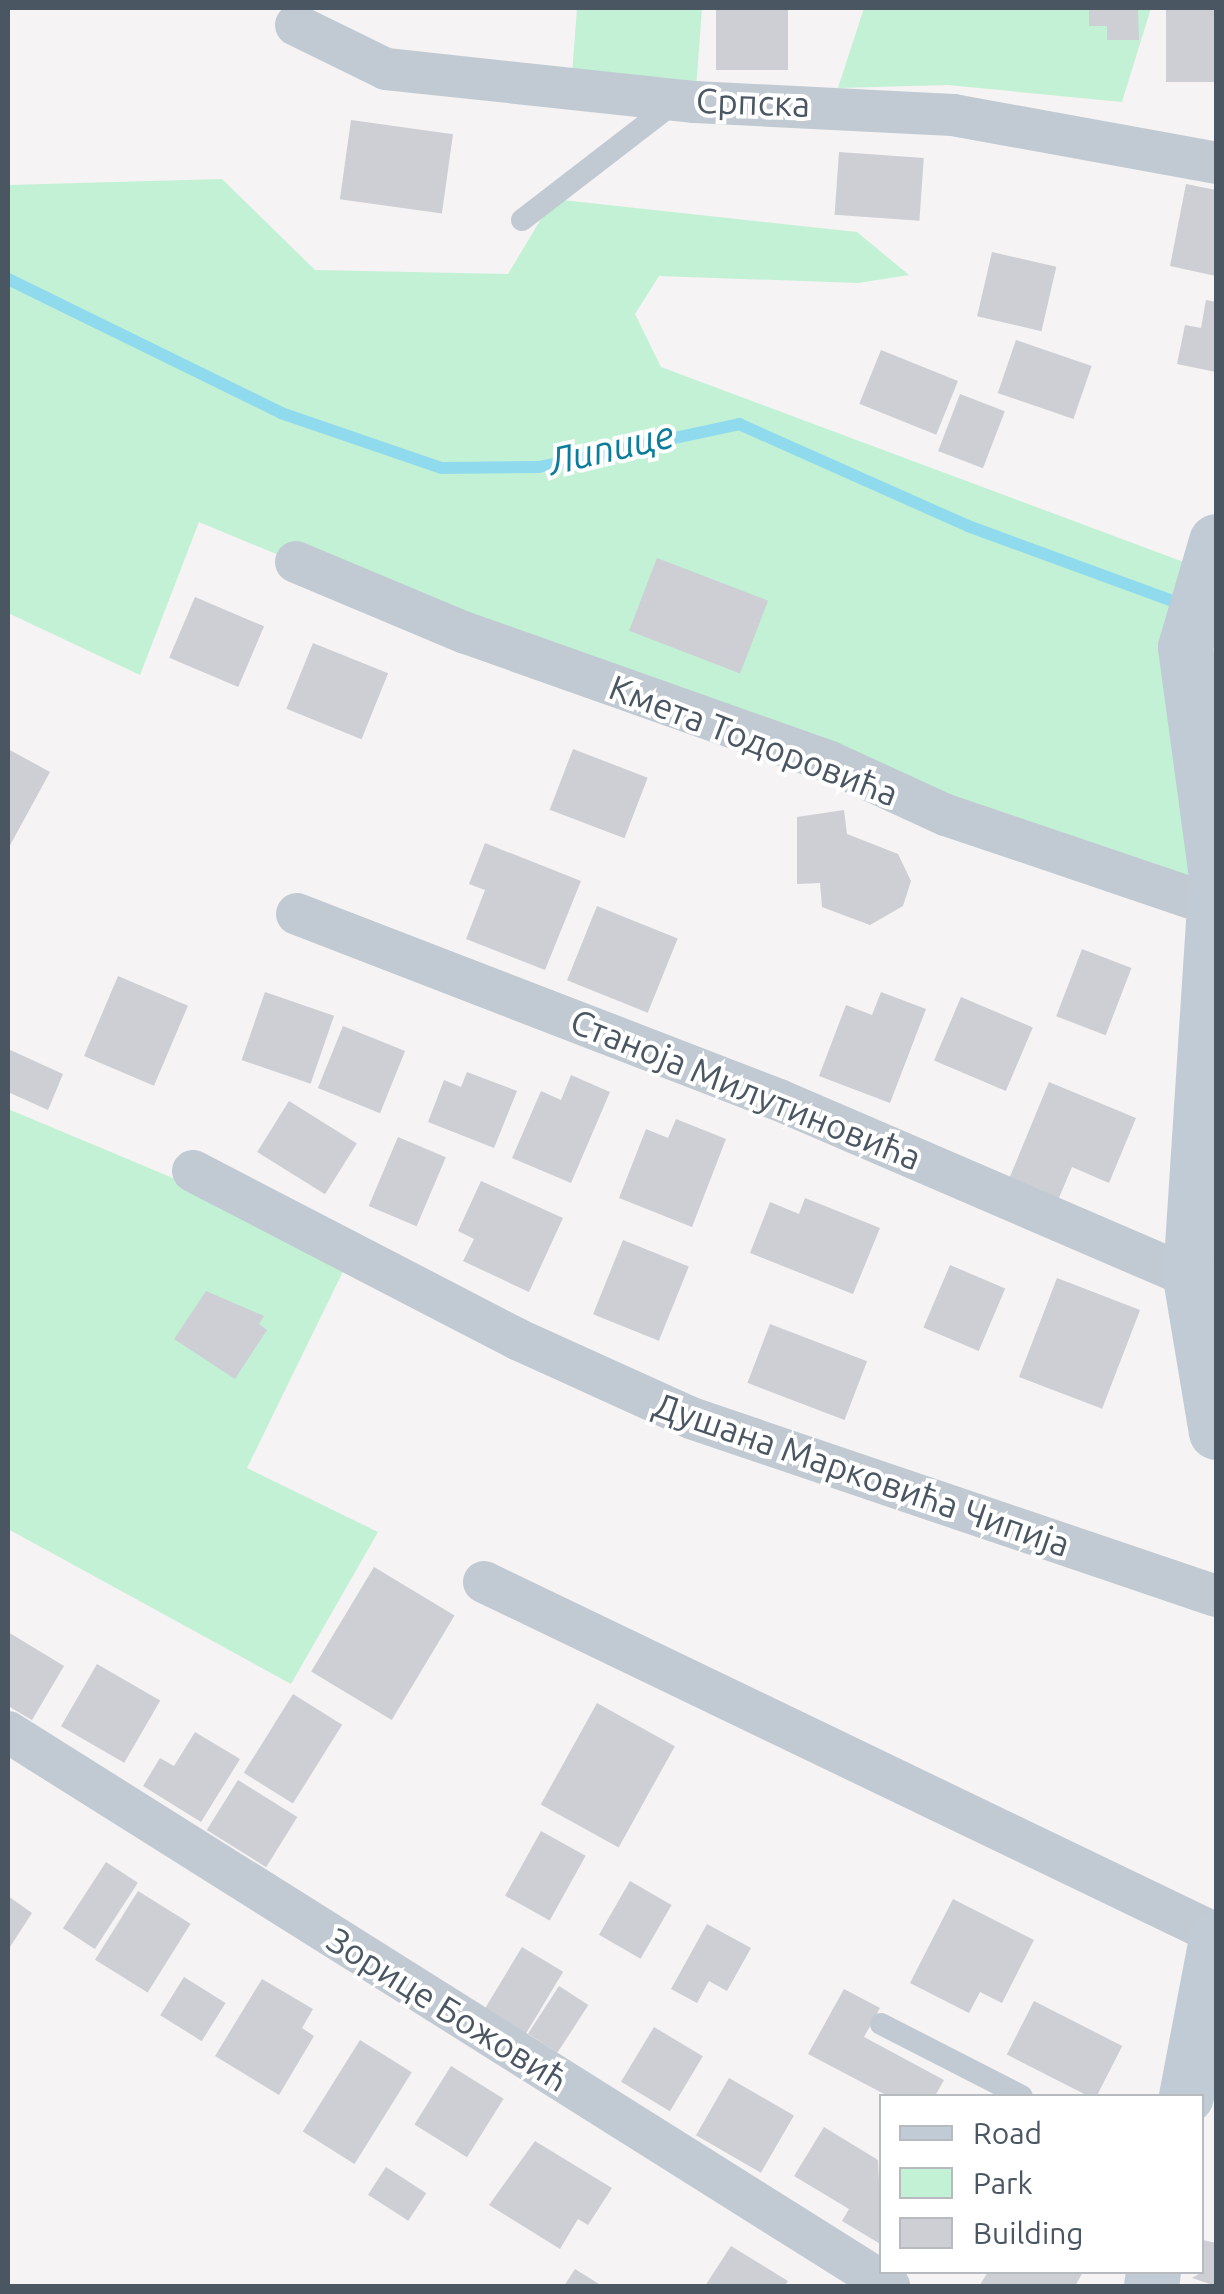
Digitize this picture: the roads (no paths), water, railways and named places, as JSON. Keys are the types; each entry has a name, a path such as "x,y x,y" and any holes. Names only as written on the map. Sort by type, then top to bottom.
{"street":[{"name":"Српска","path":"296,25 386,69 679,100 953,115 1216,163"},
{"name":"Кмета Тодоровића","path":"296,562 466,634 830,762 946,814 1215,906"},
{"path":"1201,586 1215,906 1190,1277 1216,1432"},
{"name":"Станоја Милутиновића","path":"297,914 779,1100 1190,1277"},
{"name":"Душана Марковића Чипија","path":"194,1172 517,1339 691,1418 1216,1596"},
{"path":"484,1582 1216,1936 1186,2094"},
{"name":"Зорице Божовић","path":"8,1732 890,2286"}],"lane":[{"path":"522,220 679,100"},
{"path":"880,2024 1018,2094"}],"waterway":[{"name":"Липице","path":"8,279 281,413 442,468 539,467 739,424 968,526 1184,605"}]}
